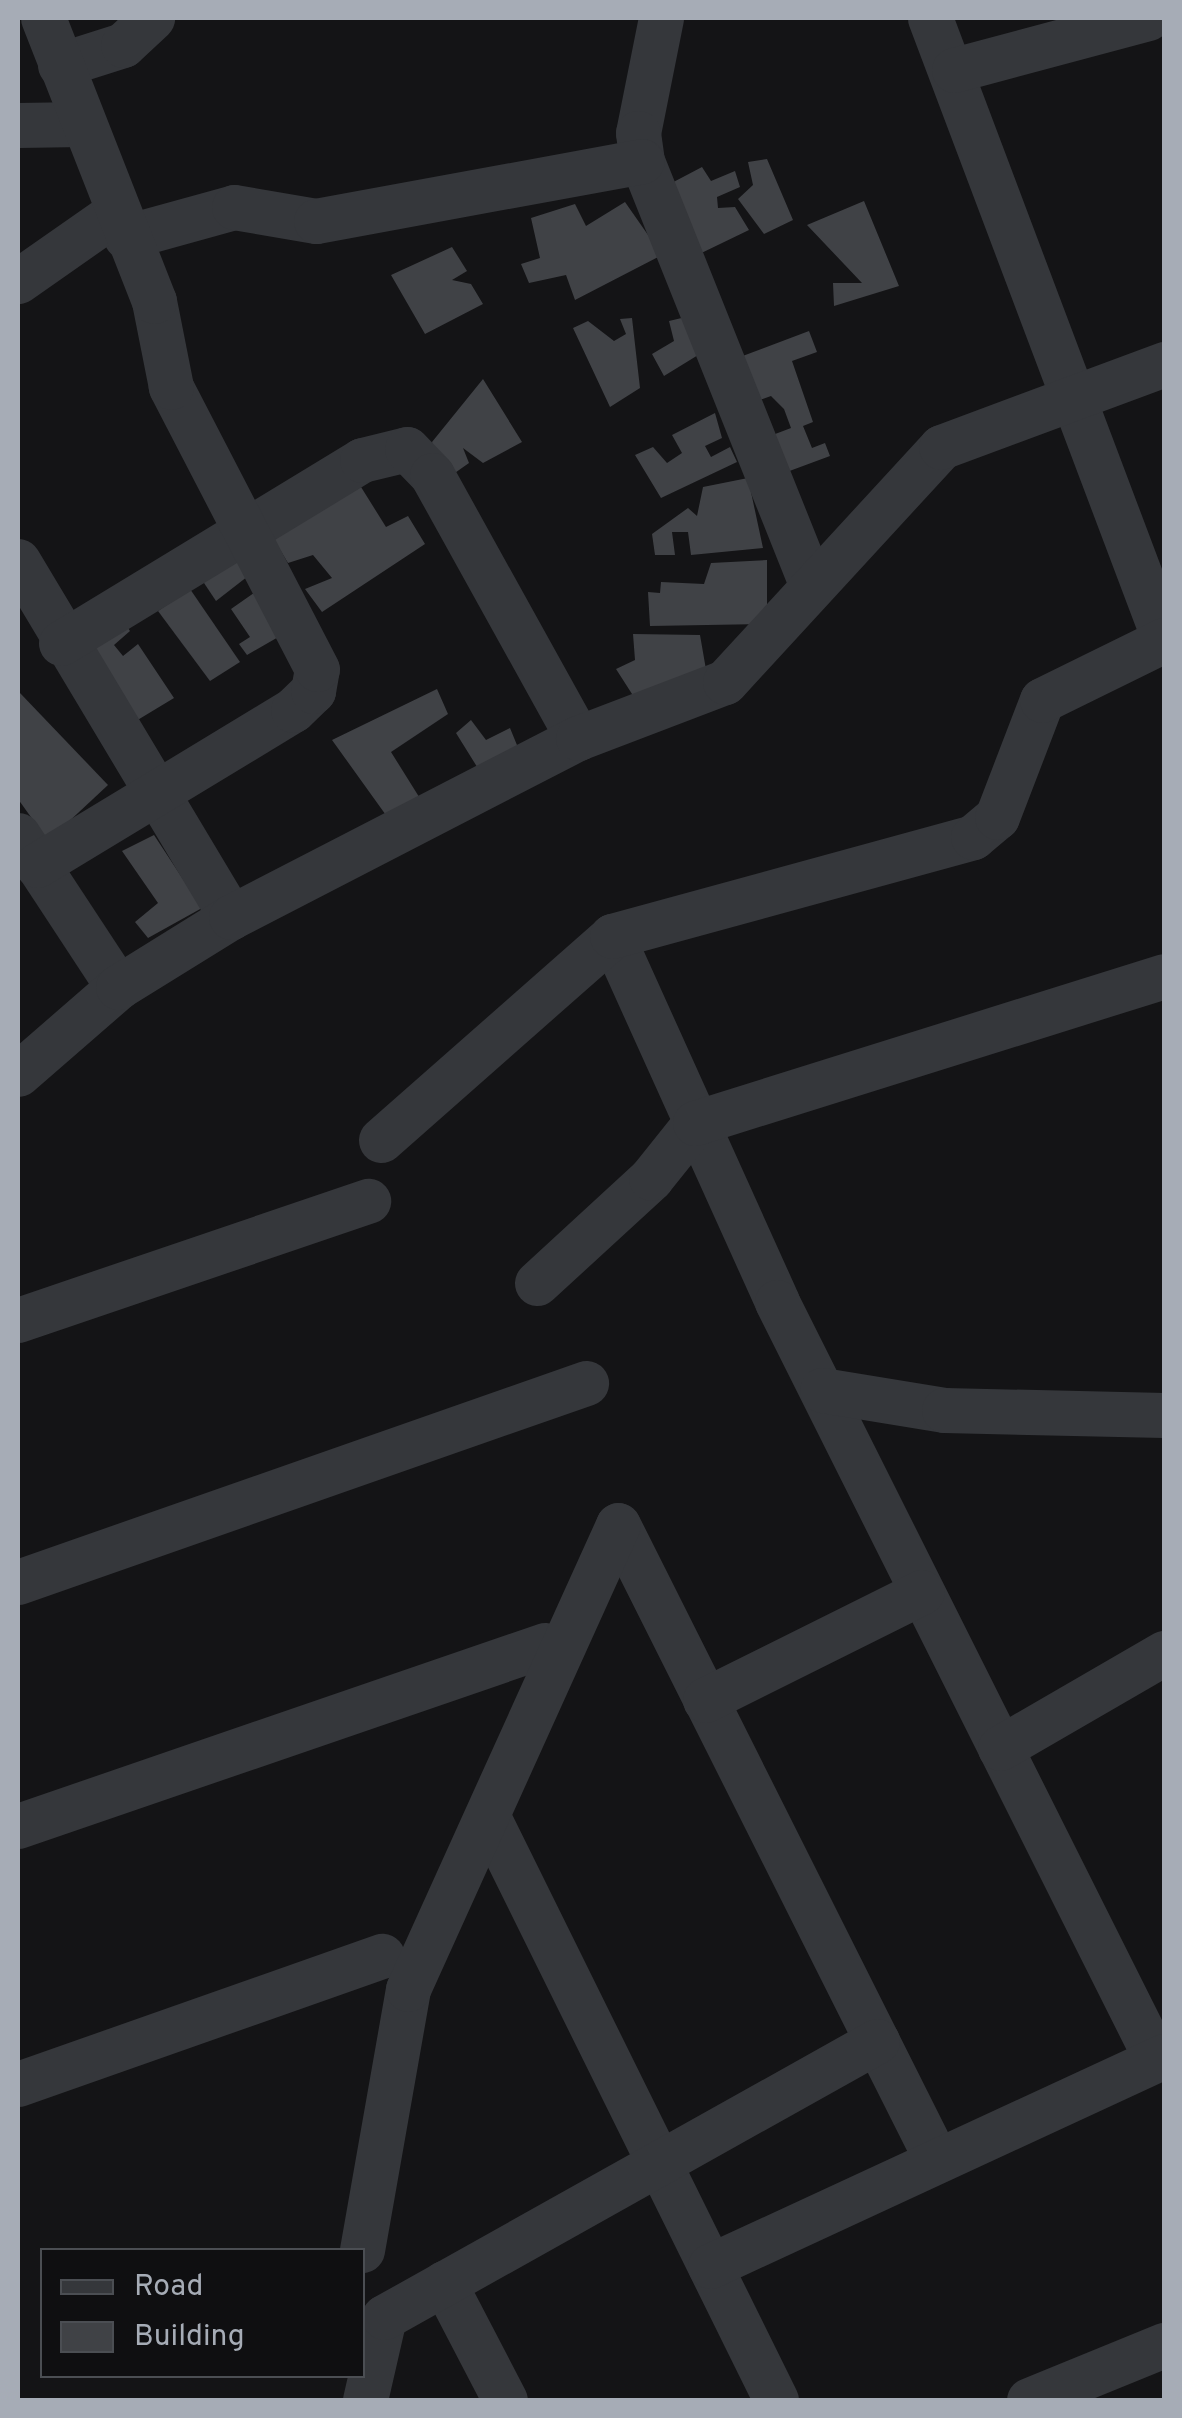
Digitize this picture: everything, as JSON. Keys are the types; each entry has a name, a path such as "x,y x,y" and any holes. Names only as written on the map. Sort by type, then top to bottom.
{"street":[{"path":"43,18 120,224 154,301 170,387 316,653 313,691 150,792 27,850 118,988"},
{"path":"60,64 123,45 152,18"},
{"path":"661,18 638,133 642,160 812,585"},
{"path":"382,1140 612,936 973,837 997,818 1042,700 1164,640 1067,400 954,70 930,18"},
{"path":"954,70 1148,18"},
{"path":"18,125 82,124"},
{"path":"18,281 120,224 234,206 316,221 642,160"},
{"path":"18,1074 118,988 231,917 578,738 725,682 941,447 1164,364"},
{"path":"61,643 362,460 407,449 432,475 578,738"},
{"path":"18,561 61,643 150,792 231,917"},
{"path":"612,936 695,1123 822,1390 1159,2056 710,2266"},
{"path":"537,1283 652,1178 695,1123 1164,976"},
{"path":"18,1320 368,1202"},
{"path":"18,1582 586,1383"},
{"path":"822,1390 944,1410 1164,1415"},
{"path":"362,2248 408,1989 490,1818 618,1525 936,2159"},
{"path":"705,1700 922,1592"},
{"path":"18,1826 545,1645"},
{"path":"1000,1748 1164,1653"},
{"path":"490,1818 776,2400"},
{"path":"18,2084 382,1956"},
{"path":"365,2400 373,2306 444,2284 877,2041"},
{"path":"444,2284 506,2400"},
{"path":"1029,2400 1164,2346"}],"building":[{"path":"767,159 793,220 764,234 738,199 753,185 748,162"},
{"path":"702,167 711,181 735,171 740,187 717,197 718,208 735,207 749,230 689,259 664,187"},
{"path":"864,201 899,286 834,306 833,283 862,283 807,225"},
{"path":"625,202 662,255 575,300 566,275 529,283 521,264 540,258 531,218 575,204 586,226"},
{"path":"452,247 467,271 452,280 471,284 483,304 425,334 391,275"},
{"path":"690,316 703,352 664,376 652,354 674,341 669,321"},
{"path":"632,318 640,388 610,407 573,328 588,321 614,341 626,334 620,319"},
{"path":"809,331 817,352 792,361 813,422 803,426 812,448 825,443 830,456 776,476 762,439 791,428 784,409 771,396 748,404 732,360"},
{"path":"483,379 522,442 483,463 463,448 469,463 442,482 432,442"},
{"path":"715,413 722,438 705,446 711,457 730,447 737,462 661,498 635,455 653,447 667,463 682,453 672,435"},
{"path":"748,478 763,548 691,555 688,532 672,532 675,555 655,555 652,534 688,508 697,516 703,487"},
{"path":"361,487 386,527 408,516 425,544 322,612 305,589 332,578 313,555 288,563 273,538"},
{"path":"237,554 252,573 216,601 200,577"},
{"path":"767,560 767,624 650,626 648,592 660,593 661,582 704,584 711,563"},
{"path":"261,588 287,632 247,655 239,644 250,637 231,609"},
{"path":"190,589 240,662 210,681 158,611"},
{"path":"123,621 130,631 114,645 123,656 138,644 174,698 126,727 76,653"},
{"path":"633,634 700,635 708,681 641,708 616,669 635,660"},
{"path":"437,689 448,714 391,752 421,800 388,818 332,740"},
{"path":"20,693 108,785 48,841 18,799"},
{"path":"471,720 486,740 510,728 519,750 479,770 456,733"},
{"path":"154,835 202,908 148,938 135,922 158,903 122,851"}]}
